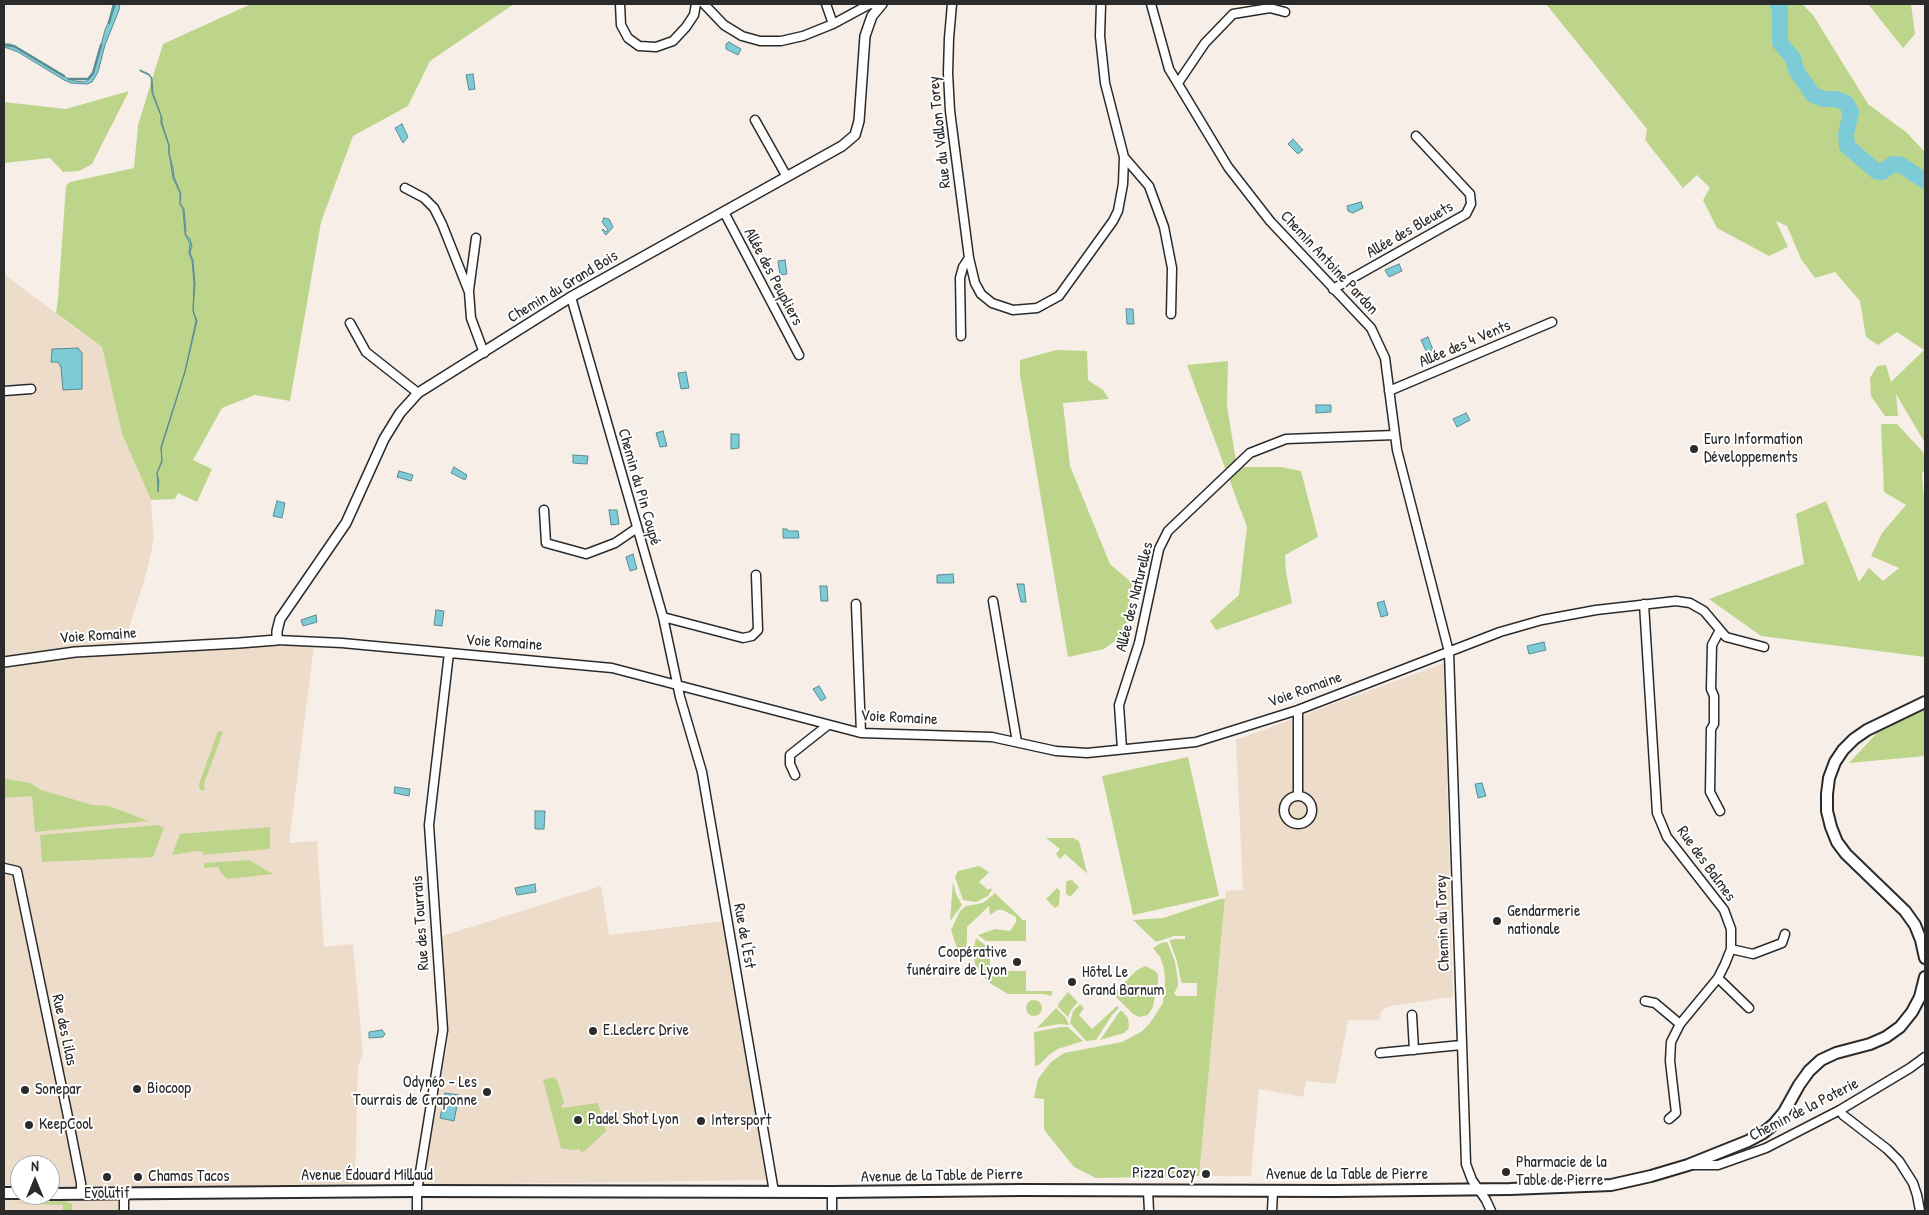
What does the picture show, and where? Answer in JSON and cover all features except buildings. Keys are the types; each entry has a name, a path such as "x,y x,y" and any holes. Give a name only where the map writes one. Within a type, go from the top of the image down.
{"main road":[{"path":"1925,702 1868,730 1854,739 1835,762 1829,778 1827,794 1827,812 1837,842 1846,854 1905,911 1915,925 1922,940 1925,958"},
{"name":"Avenue de la Table de Pierre","path":"684,1192 1479,1190 1574,1188 1611,1185 1688,1165 1748,1141 1774,1124 1784,1112 1799,1084 1821,1060 1836,1053 1870,1044 1886,1037 1900,1027 1912,1012 1920,997 1925,977"},
{"name":"Avenue Édouard Millaud","path":"60,1194 418,1191 684,1192"}],"street":[{"path":"620,4 621,25 628,38 639,46 656,47 673,41 694,15 696,4"},
{"path":"704,4 724,25 742,36 760,41 781,41 802,36 833,24 870,4 881,5"},
{"path":"826,4 833,24"},
{"name":"Rue du Vallon Torey","path":"952,4 948,55 950,111 969,258 975,283 981,294 992,303 1013,310 1037,308 1059,296 1118,211 1123,184 1124,157 1104,75 1100,36 1101,4"},
{"name":"Chemin Antoine Pardon","path":"1151,4 1169,69 1228,167 1270,221 1371,328 1385,358 1397,450 1449,652"},
{"name":"Chemin du Grand Bois","path":"277,640 280,619 346,523 384,439 400,413 418,393 571,297 842,146 855,135 859,121 865,36 872,16 881,5"},
{"path":"1178,84 1206,43 1233,14 1270,8 1285,12"},
{"path":"755,120 787,177"},
{"name":"Allée des Bleuets","path":"1333,289 1466,214 1471,204 1470,194 1416,136"},
{"name":"Rue du Vallon Torey","path":"1124,157 1149,186 1164,227 1172,268 1171,314"},
{"path":"405,188 424,198 434,208 469,292"},
{"name":"Allée des Peupliers","path":"724,212 799,355"},
{"path":"476,238 469,292 471,318 484,353"},
{"name":"Rue du Vallon Torey","path":"960,336 960,278 963,267 969,258"},
{"name":"Chemin du Pin Coupé","path":"571,297 663,617 678,686"},
{"name":"Allée des 4 Vents","path":"1389,391 1552,322"},
{"path":"350,323 366,352 418,393"},
{"path":"4,391 31,389"},
{"name":"Allée des Naturelles","path":"1122,749 1119,705 1144,622 1159,549 1168,531 1250,453 1286,440 1395,435"},
{"path":"544,510 546,543 586,554 615,543 637,528"},
{"path":"663,617 743,638 752,636 758,630 756,575"},
{"path":"993,601 1017,742"},
{"name":"Voie Romaine","path":"4,662 75,652 239,644 277,640 342,643 612,668 861,733 992,737 1067,752 1088,753 1196,742 1298,710 1500,632 1542,620 1644,604 1676,601 1690,603 1704,611 1726,637 1764,646"},
{"path":"856,604 861,733"},
{"name":"Rue des Balmes","path":"1644,604 1656,813 1667,837 1724,910 1731,929 1731,949 1718,978 1680,1024 1671,1042 1670,1061 1676,1112 1669,1119"},
{"path":"1720,630 1712,645 1711,689 1714,696 1714,724 1711,729 1710,792 1720,811"},
{"name":"Chemin du Torey","path":"1449,652 1466,1164 1472,1180 1491,1211"},
{"name":"Rue des Tourrais","path":"417,1211 418,1191 443,1030 429,825 449,654"},
{"name":"Rue de l'Est","path":"678,686 702,772 774,1192"},
{"path":"1298,710 1298,796"},
{"path":"795,775 790,764 790,755 828,725"},
{"name":"Rue des Lilas","path":"4,868 17,871 67,1112 81,1183 81,1194"},
{"path":"1731,949 1753,954 1782,943 1784,934"},
{"path":"1718,978 1749,1008"},
{"path":"1645,1001 1655,1003 1680,1024"},
{"path":"1412,1015 1414,1050"},
{"path":"1380,1053 1461,1045"},
{"name":"Chemin de la Poterie","path":"1688,1165 1718,1165 1766,1148 1840,1110 1925,1057"},
{"path":"1840,1110 1843,1115 1887,1149 1899,1161 1913,1183 1920,1211"},
{"path":"1148,1191 1149,1211"},
{"path":"1272,1211 1273,1191"},
{"path":"832,1192 832,1211"},
{"path":"124,1194 124,1211"}],"shaded area":[{"path":"4,274 102,347 122,434 151,500 154,538 147,571 121,653 251,646 314,646 289,843 317,841 324,947 353,944 363,1055 358,1066 355,1186 122,1190 122,1211 4,1211"},
{"path":"1444,663 1453,997 1390,1006 1381,1011 1379,1020 1348,1020 1336,1084 1306,1081 1303,1097 1259,1089 1251,1176 1199,1176 1226,891 1243,890 1236,740"},
{"path":"601,886 609,935 723,921 768,1180 422,1185 448,1040 439,937"}],"green space":[{"path":"251,4 514,4 430,61 408,106 353,136 321,222 290,401 255,395 222,408 193,460 212,469 197,502 178,493 175,499 151,500 122,434 102,347 56,313 66,186 70,182 134,168 138,125 163,44"},
{"path":"1546,4 1802,4 1813,15 1868,104 1906,132 1925,152 1925,443 1896,394 1898,416 1885,416 1871,396 1870,378 1877,366 1886,365 1891,382 1924,350 1897,332 1878,345 1866,337 1860,301 1835,272 1815,278 1801,259 1787,226 1776,221 1788,247 1769,256 1717,228 1703,200 1710,188 1697,175 1683,188 1645,140 1647,129"},
{"path":"1868,4 1911,4 1915,34 1903,48"},
{"path":"129,91 92,164 79,171 63,172 50,158 4,163 4,102 66,109"},
{"path":"1056,350 1087,351 1088,380 1103,390 1109,399 1063,403 1070,466 1110,564 1132,583 1125,634 1104,649 1068,657 1020,375 1020,360"},
{"path":"1228,361 1227,406 1237,467 1281,467 1301,471 1318,537 1285,555 1292,603 1216,630 1210,621 1239,595 1247,527 1187,365"},
{"path":"1881,424 1897,424 1923,452 1925,458 1925,469 1922,474 1925,510 1925,657 1761,636 1709,599 1804,564 1796,514 1826,501 1859,582 1869,568 1883,581 1899,568 1871,556 1882,533 1906,505 1884,492"},
{"path":"1925,708 1925,756 1849,763 1877,733"},
{"path":"218,731 223,732 204,784 205,790 200,790 199,784"},
{"path":"1188,757 1219,896 1133,915 1102,776"},
{"path":"4,780 30,783 41,790 93,805 109,806 149,821 35,832 32,796 4,798"},
{"path":"158,825 164,828 153,857 42,862 40,835"},
{"path":"270,827 269,849 203,855 203,852 196,851 172,855 180,834"},
{"path":"1046,838 1073,838 1079,841 1087,873 1090,876 1065,854 1060,859 1056,854 1060,849"},
{"path":"249,860 273,874 227,879 219,870 219,867 204,868 204,863"},
{"path":"979,866 989,872 979,882 988,890 990,888 992,890 988,896 976,902 963,900 955,877 958,871"},
{"path":"1072,880 1079,887 1070,897 1066,893 1066,883"},
{"path":"953,882 956,894 962,905 950,921"},
{"path":"1057,888 1060,891 1059,905 1055,908 1046,899"},
{"path":"995,893 1023,920 1026,920 1026,941 986,941 978,935 995,929 1010,931 1016,922 1016,917 1003,910 997,910 990,915 989,906 967,927 965,957 959,954 951,930 960,911 966,906 983,903"},
{"path":"1225,899 1199,1176 1096,1178 1074,1167 1045,1131 1044,1099 1034,1098 1038,1079 1051,1062 1064,1053 1122,1042 1141,1032 1150,1023 1163,1003 1164,968 1160,957 1153,948 1161,943 1168,943 1175,962 1178,986 1174,994 1177,996 1197,996 1197,983 1182,983 1181,981 1177,961 1170,942 1170,940 1175,939 1185,939 1185,936 1174,936 1156,942 1133,920 1163,918"},
{"path":"976,938 990,949 990,976 1002,976 1002,971 1026,971 1026,991 1052,991 1052,996 1044,994 1008,994 988,982 975,964 973,953"},
{"path":"1146,966 1158,974 1158,981 1153,1007 1148,1015 1139,1017 1133,1014 1113,994 1137,970"},
{"path":"1068,992 1078,1002 1068,1017 1058,1007 1058,1004"},
{"path":"1031,1000 1037,1000 1042,1005 1040,1014 1031,1016 1026,1011 1026,1005"},
{"path":"1080,1004 1084,1008 1079,1015 1092,1029 1117,1006 1119,1008 1112,1015 1096,1040 1086,1041 1070,1023 1073,1011"},
{"path":"1056,1008 1066,1018 1069,1025 1059,1024 1037,1028"},
{"path":"1120,1011 1128,1018 1129,1028 1124,1033 1100,1040"},
{"path":"1068,1027 1083,1041 1058,1049 1039,1065 1035,1066 1034,1032"},
{"name":"Padel Shot Lyon","path":"554,1077 558,1082 564,1103 561,1106 562,1108 598,1103 606,1131 585,1151 561,1148 543,1080"},
{"path":"60,1201 66,1201 72,1204 72,1211 63,1211 63,1205 60,1205"}],"water":[{"path":"116,4 120,4 119,10 105,45 98,72 92,82 87,84 71,83 64,80 18,52 4,47 4,44 10,44 67,78 85,82 93,75 105,30"},
{"path":"729,42 741,49 738,55 726,49 726,44"},
{"path":"140,70 149,74 152,78 153,93 162,118 169,146 161,123 161,116 152,93 151,78"},
{"path":"473,74 475,89 469,90 466,75"},
{"path":"402,124 408,137 403,143 395,128"},
{"path":"1293,139 1303,150 1298,154 1288,144"},
{"path":"169,153 174,177 181,194 180,203 180,193 173,178"},
{"path":"1361,202 1363,208 1353,213 1348,211 1347,206"},
{"path":"180,203 184,209 185,234 183,209"},
{"path":"604,218 609,219 613,227 606,235 602,230 606,232 608,230 602,222"},
{"path":"185,234 190,239 192,246 190,253 193,260 195,284 193,309 194,283 192,261 189,253 190,244"},
{"path":"785,260 787,274 780,275 778,261"},
{"path":"1399,264 1402,271 1389,277 1385,270"},
{"path":"1126,309 1133,309 1134,324 1127,324"},
{"path":"193,310 197,321 185,372 161,449 185,371 196,321"},
{"path":"1428,337 1433,350 1427,353 1421,340"},
{"path":"78,348 82,353 82,389 63,390 61,367 58,362 51,362 52,349"},
{"path":"686,372 689,388 681,389 678,373"},
{"path":"1316,405 1331,405 1331,412 1316,413"},
{"path":"1466,413 1470,420 1457,427 1453,419"},
{"path":"663,431 667,446 660,447 656,433"},
{"path":"731,434 739,434 739,448 731,449"},
{"path":"573,455 588,456 587,464 573,463"},
{"path":"454,467 467,475 465,480 451,473"},
{"path":"399,471 413,475 411,481 397,477"},
{"path":"277,501 285,503 282,518 273,516"},
{"path":"609,510 617,510 619,524 611,525"},
{"path":"783,529 798,531 799,538 783,538"},
{"path":"633,554 637,569 630,571 626,557"},
{"path":"953,574 954,583 937,583 937,575"},
{"path":"1017,584 1024,584 1026,602 1021,602"},
{"path":"820,586 827,586 828,601 821,601"},
{"path":"1384,601 1388,615 1381,617 1377,603"},
{"path":"436,610 444,611 442,626 434,625"},
{"path":"316,615 317,622 303,626 301,620"},
{"path":"1544,642 1546,650 1529,654 1527,646"},
{"path":"819,686 826,698 821,701 813,689"},
{"path":"1482,783 1486,796 1478,798 1475,784"},
{"path":"395,787 410,789 409,796 394,793"},
{"path":"535,811 545,811 544,829 535,829"},
{"path":"535,884 536,892 517,895 515,888"},
{"path":"382,1030 385,1034 383,1037 369,1038 369,1032"},
{"path":"445,1093 459,1095 454,1121 440,1118"}],"waterway":[{"path":"109,23 114,4"},
{"path":"1777,4 1780,7 1780,43 1793,58 1796,70 1813,95 1824,99 1836,99 1846,103 1851,112 1846,134 1847,146 1876,171 1882,172 1893,164 1901,165 1925,181"},
{"path":"4,45 14,46 64,76"},
{"path":"69,79 88,79 93,73 101,45"}],"place":[{"name":"Euro Information Développements","path":"1694,449"},
{"name":"Gendarmerie nationale","path":"1497,921"},
{"name":"Coopérative funéraire de Lyon","path":"1017,962"},
{"name":"Hôtel Le Grand Barnum","path":"1072,982"},
{"name":"E.Leclerc Drive","path":"593,1031"},
{"name":"Biocoop","path":"137,1089"},
{"name":"Sonepar","path":"25,1090"},
{"name":"Odynéo - Les Tourrais de Craponne","path":"487,1092"},
{"name":"Padel Shot Lyon","path":"578,1120"},
{"name":"Intersport","path":"701,1121"},
{"name":"KeepCool","path":"29,1125"},
{"name":"Pharmacie de la Table de Pierre","path":"1506,1172"},
{"name":"Pizza Cozy","path":"1206,1174"},
{"name":"Evolutif","path":"107,1177"},
{"name":"Chamas Tacos","path":"138,1177"}]}
